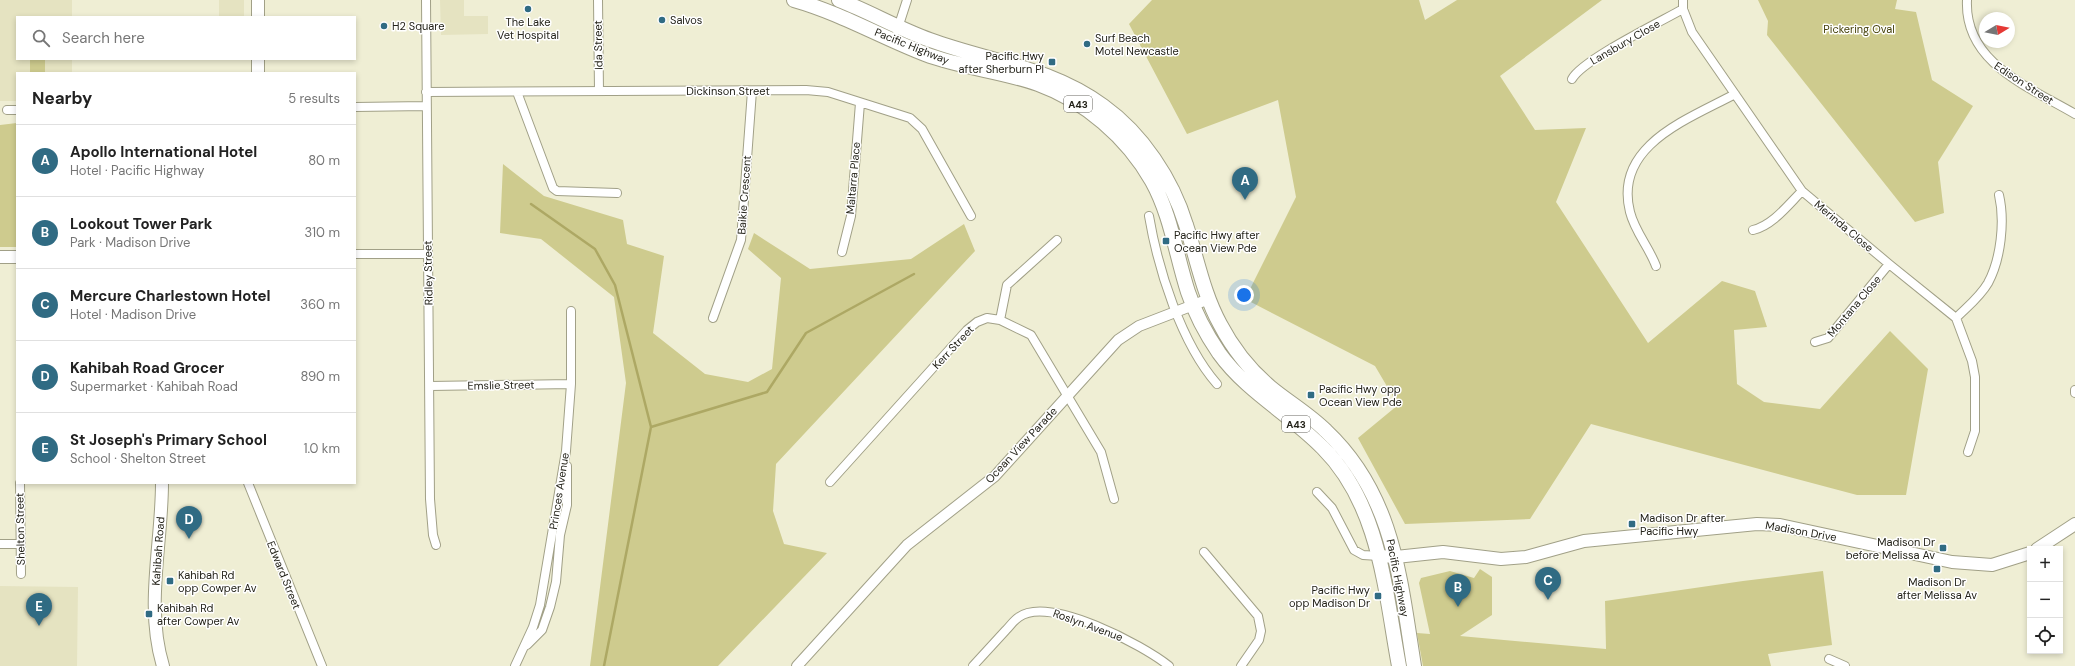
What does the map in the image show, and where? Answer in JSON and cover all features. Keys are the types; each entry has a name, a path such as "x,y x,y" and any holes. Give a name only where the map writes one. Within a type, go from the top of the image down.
{"highway":[{"name":"Pacific Highway","path":"794,0 818,7 853,21 894,41 926,54 958,64 1038,84 1080,105 1115,133 1151,180 1160,198 1193,305 1205,330 1233,370 1251,389 1309,434 1326,450 1340,467 1361,504 1369,523 1379,556 1399,666"},
{"name":"Pacific Highway","path":"839,0 930,40 1043,74 1061,81 1102,105 1122,122 1151,155 1177,198 1209,299 1219,323 1247,363 1269,386 1311,417 1328,432 1366,481 1382,514 1396,557 1414,666"}],"main road":[{"path":"258,0 258,16"},
{"path":"258,60 258,72"},
{"path":"0,257 16,257"},
{"name":"Kahibah Road","path":"162,484 154,616 157,639 164,666"},
{"name":"Madison Drive","path":"1379,556 1396,557 1443,552 1501,559 1526,557 1584,541 1757,524 1780,525 1952,562 1992,565 2027,554"},
{"path":"2042,546 2075,524"}],"street":[{"name":"Ridley Street","path":"426,0 430,499 433,535 436,545"},
{"name":"Ida Street","path":"598,0 599,91"},
{"path":"894,41 907,0"},
{"name":"Merinda Close","path":"1683,0 1683,9 1692,32 1802,191 1956,318"},
{"name":"Edison Street","path":"1967,0 1968,21 1971,33 1984,54 2002,71 2075,114"},
{"name":"Lansbury Close","path":"1572,79 1576,72 1591,61 1683,9"},
{"name":"Dickinson Street","path":"426,92 806,90 828,92 910,118 916,122 922,129 971,216"},
{"name":"Baikie Crescent","path":"713,318 741,240 752,91"},
{"path":"517,92 553,188 557,191 617,193"},
{"path":"1656,266 1652,255 1638,234 1630,211 1628,199 1630,175 1635,163 1647,146 1662,133 1735,94"},
{"name":"Maltarra Place","path":"842,252 851,216 860,103"},
{"path":"356,107 426,106"},
{"path":"7,110 16,110"},
{"path":"1753,230 1775,218 1802,191"},
{"path":"1968,452 1975,432 1975,377 1972,361 1956,318 1981,293 1993,271 2001,232 2002,207 1999,195"},
{"path":"1149,216 1159,262 1176,312 1200,361 1217,384"},
{"path":"1000,320 1007,285 1057,240"},
{"path":"356,254 427,254"},
{"name":"Montana Close","path":"1815,342 1828,338 1889,264"},
{"name":"Ocean View Parade","path":"797,666 907,545 995,476 1118,340 1128,332 1209,299"},
{"name":"Princes Avenue","path":"515,666 540,606 566,452 571,384 571,311"},
{"name":"Kerr Street","path":"830,482 967,330 977,322 988,318 1000,320 1031,335 1101,452 1114,499"},
{"name":"Emslie Street","path":"430,386 571,384"},
{"name":"Shelton Street","path":"20,484 21,574"},
{"name":"Edward Street","path":"248,484 322,666"},
{"path":"1317,492 1332,508 1354,550 1363,555 1379,556"},
{"path":"0,544 20,544"},
{"path":"1204,552 1258,616 1261,631 1259,640 1241,666"},
{"name":"Roslyn Avenue","path":"973,666 1019,617 1029,612 1043,610 1067,615 1131,641 1169,666"},
{"path":"1829,659 1845,666"}],"shaded area":[{"path":"0,0 72,0 72,16 16,16 16,60 72,60 72,72 16,72 16,101 0,101"},
{"path":"219,0 244,0 244,16 219,16"},
{"path":"440,0 464,0 464,16 488,16 488,34 441,35"},
{"path":"0,586 78,587 77,666 0,666"}],"green space":[{"path":"1152,0 1419,0 1425,20 1457,0 1602,0 1500,76 1535,130 1586,128 1556,202 1648,343 1722,281 1755,291 1767,327 1734,330 1737,384 1764,402 1820,409 1890,331 1928,369 1906,495 1857,495 1591,424 1530,519 1405,524 1358,438 1398,405 1375,366 1245,299 1296,197 1278,100 1187,134 1129,24"},
{"name":"Pickering Oval","path":"1758,0 1897,0 1895,9 1916,12 1932,80 1973,106 1938,162 1944,213 1915,222 1767,35 1768,21"},
{"path":"30,60 45,60 45,72 30,72"},
{"path":"16,123 16,247 0,247 0,125"},
{"path":"503,164 544,196 623,220 627,244 664,256 653,333 705,374 748,382 772,369 781,278 748,249 754,233 810,269 911,259 964,224 975,251 776,464 773,511 784,544 827,553 718,666 590,666 626,383 614,297 541,239 500,233"},
{"path":"1480,569 1492,577 1492,615 1460,636 1606,649 1605,601 1823,571 1832,645 1768,654 1771,666 1423,666 1417,633 1430,634 1419,583 1421,578 1450,571 1474,578"}],"waterway":[{"path":"531,204 595,249 615,285 651,427 604,666"},
{"path":"651,427 767,392 806,333 914,274"}],"place":[{"name":"The Lake Vet Hospital","path":"528,9"},
{"name":"Salvos","path":"662,20"},
{"name":"H2 Square","path":"384,26"},
{"name":"Surf Beach Motel Newcastle","path":"1087,44"},
{"name":"Pacific Hwy after Sherburn Pl","path":"1052,62"},
{"name":"Apollo International Hotel","path":"1245,200"},
{"name":"Pacific Hwy after Ocean View Pde","path":"1166,241"},
{"name":"Pacific Hwy opp Ocean View Pde","path":"1311,395"},
{"name":"Madison Dr after Pacific Hwy","path":"1632,524"},
{"name":"Kahibah Road Grocer","path":"189,539"},
{"name":"Madison Dr before Melissa Av","path":"1943,548"},
{"name":"Madison Dr after Melissa Av","path":"1937,569"},
{"name":"Kahibah Rd opp Cowper Av","path":"170,581"},
{"name":"Pacific Hwy opp Madison Dr","path":"1378,596"},
{"name":"Mercure Charlestown Hotel","path":"1548,600"},
{"name":"Lookout Tower Park","path":"1458,607"},
{"name":"Kahibah Rd after Cowper Av","path":"149,614"},
{"name":"St Joseph's Primary School","path":"39,626"}]}
